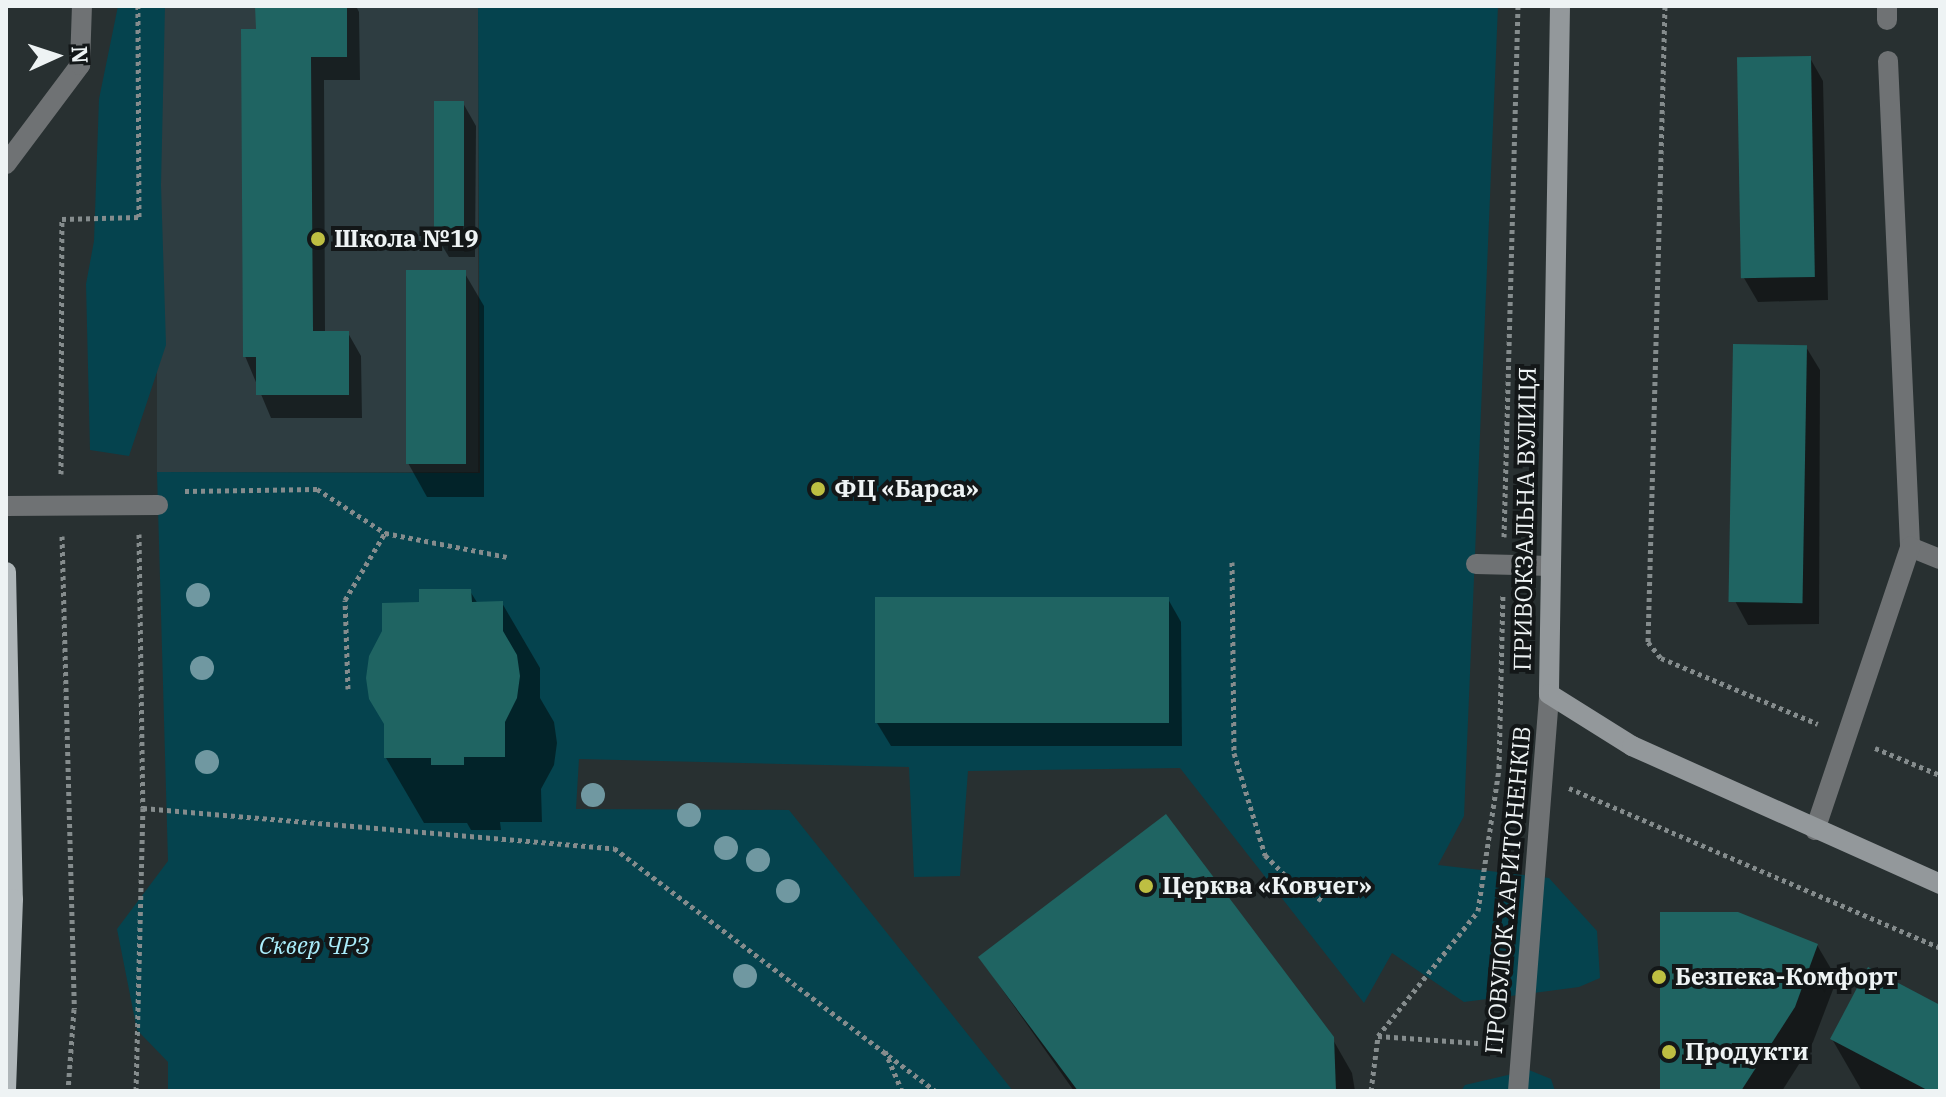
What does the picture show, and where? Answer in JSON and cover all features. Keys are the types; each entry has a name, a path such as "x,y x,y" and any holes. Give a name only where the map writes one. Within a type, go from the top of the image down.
{"main road":[{"name":"ПРИВОКЗАЛЬНА ВУЛИЦЯ","path":"1560,6 1549,694 1632,746 1940,884"},
{"path":"6,572 13,899 6,1091"}],"street":[{"path":"6,164 80,65 82,6"},
{"path":"1815,830 1849,737 1910,547 1888,61"},
{"path":"6,506 148,505"},
{"path":"1910,547 1940,559"},
{"path":"1476,564 1550,566"},
{"name":"ПРОВУЛОК ХАРИТОНЕНКІВ","path":"1518,1091 1549,694"}],"path":[{"path":"1665,6 1648,642 1661,658 1940,775"},
{"path":"136,1091 148,505 173,491 317,489 385,533 507,557"},
{"path":"348,689 345,600 385,533"},
{"path":"1232,562 1234,753 1265,855 1291,881 1321,900"},
{"path":"1499,768 1544,779 1614,803 1940,948"},
{"path":"143,808 614,848 885,1050 935,1091"},
{"path":"1371,1091 1378,1036 1521,1047"},
{"path":"885,1050 902,1091"}],"shaded area":[{"name":"Школа №19","path":"157,6 478,6 478,472 157,472"}],"green space":[{"path":"118,6 165,6 161,185 166,345 129,456 90,450 86,284 94,241 99,99"},
{"name":"ФЦ «Барса»","path":"478,6 1498,6 1464,816 1438,865 1549,878 1597,931 1600,978 1579,987 1464,1002 1392,953 1364,1003 1180,768 968,771 960,876 914,877 909,767 579,759 576,809 789,810 1013,1091 168,1091 168,1062 137,1030 117,929 168,861 157,472 480,473"},
{"path":"1529,1070 1551,1079 1555,1091 1461,1091 1465,1085"}],"building":[{"path":"255,6 347,6 347,57 311,57 313,331 349,331 349,395 256,395 256,357 243,357 241,29 256,29"},
{"path":"1811,56 1815,277 1741,278 1737,57"},
{"path":"434,101 464,101 464,234 434,234"},
{"path":"406,270 466,270 466,464 406,464"},
{"path":"1733,344 1807,345 1802,603 1728,602"},
{"path":"419,589 471,589 472,602 503,601 503,631 517,655 520,676 517,698 505,722 505,757 464,757 464,765 431,765 431,758 384,758 384,724 369,699 366,678 369,656 382,631 382,603 419,602"},
{"path":"875,597 1169,597 1169,723 875,723"},
{"name":"Церква «Ковчег»","path":"1166,814 1334,1037 1336,1091 1078,1091 978,957"},
{"path":"1660,912 1738,912 1818,944 1795,1007 1741,1091 1660,1091"},
{"path":"1868,967 1940,1005 1940,1091 1929,1091 1830,1039"}],"place":[{"name":"Школа №19","path":"318,239"},
{"name":"ФЦ «Барса»","path":"818,489"},
{"name":"Церква «Ковчег»","path":"1146,886"},
{"name":"Безпека-Комфорт","path":"1659,977"},
{"name":"Продукти","path":"1669,1052"}],"park label":[{"name":"Сквер ЧРЗ","path":"314,946"}]}
